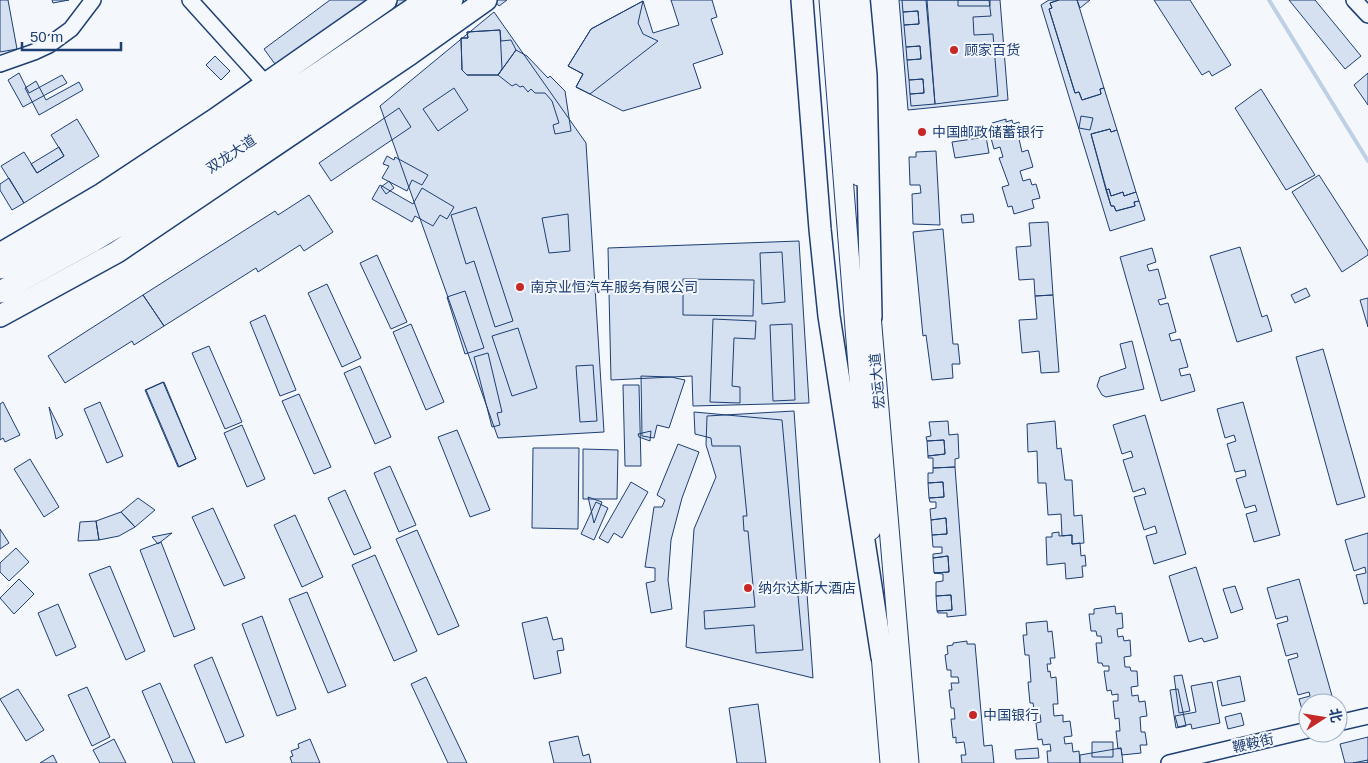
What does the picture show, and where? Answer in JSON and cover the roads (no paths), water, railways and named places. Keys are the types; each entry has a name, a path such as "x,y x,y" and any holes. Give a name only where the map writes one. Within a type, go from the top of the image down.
{"highway":[{"path":"0,254 102,194 214,120 386,0"},
{"name":"双龙大道","path":"0,292 88,235 267,108 426,0"},
{"name":"双龙大道","path":"0,268 88,235 196,178 452,0"},
{"name":"双龙大道","path":"0,316 117,252 410,54 486,0"},
{"path":"802,0 828,316 882,657"},
{"path":"859,0 866,75 871,317"}],"main road":[{"name":"宏运大道","path":"829,0 890,763"},
{"name":"宏运大道","path":"844,0 909,763"}],"street":[{"path":"0,64 49,45 71,29 93,0"},
{"path":"190,0 266,84"},
{"path":"1354,0 1368,15"},
{"path":"1348,721 1368,716"},
{"name":"鞭鞍街","path":"1169,763 1298,732"}],"waterway":[{"path":"1269,0 1368,161"}],"place":[{"name":"顾家百货","path":"954,50"},
{"name":"中国邮政储蓄银行","path":"922,132"},
{"name":"南京业恒汽车服务有限公司","path":"520,287"},
{"name":"纳尔达斯大酒店","path":"748,588"},
{"name":"中国银行","path":"973,715"}]}
